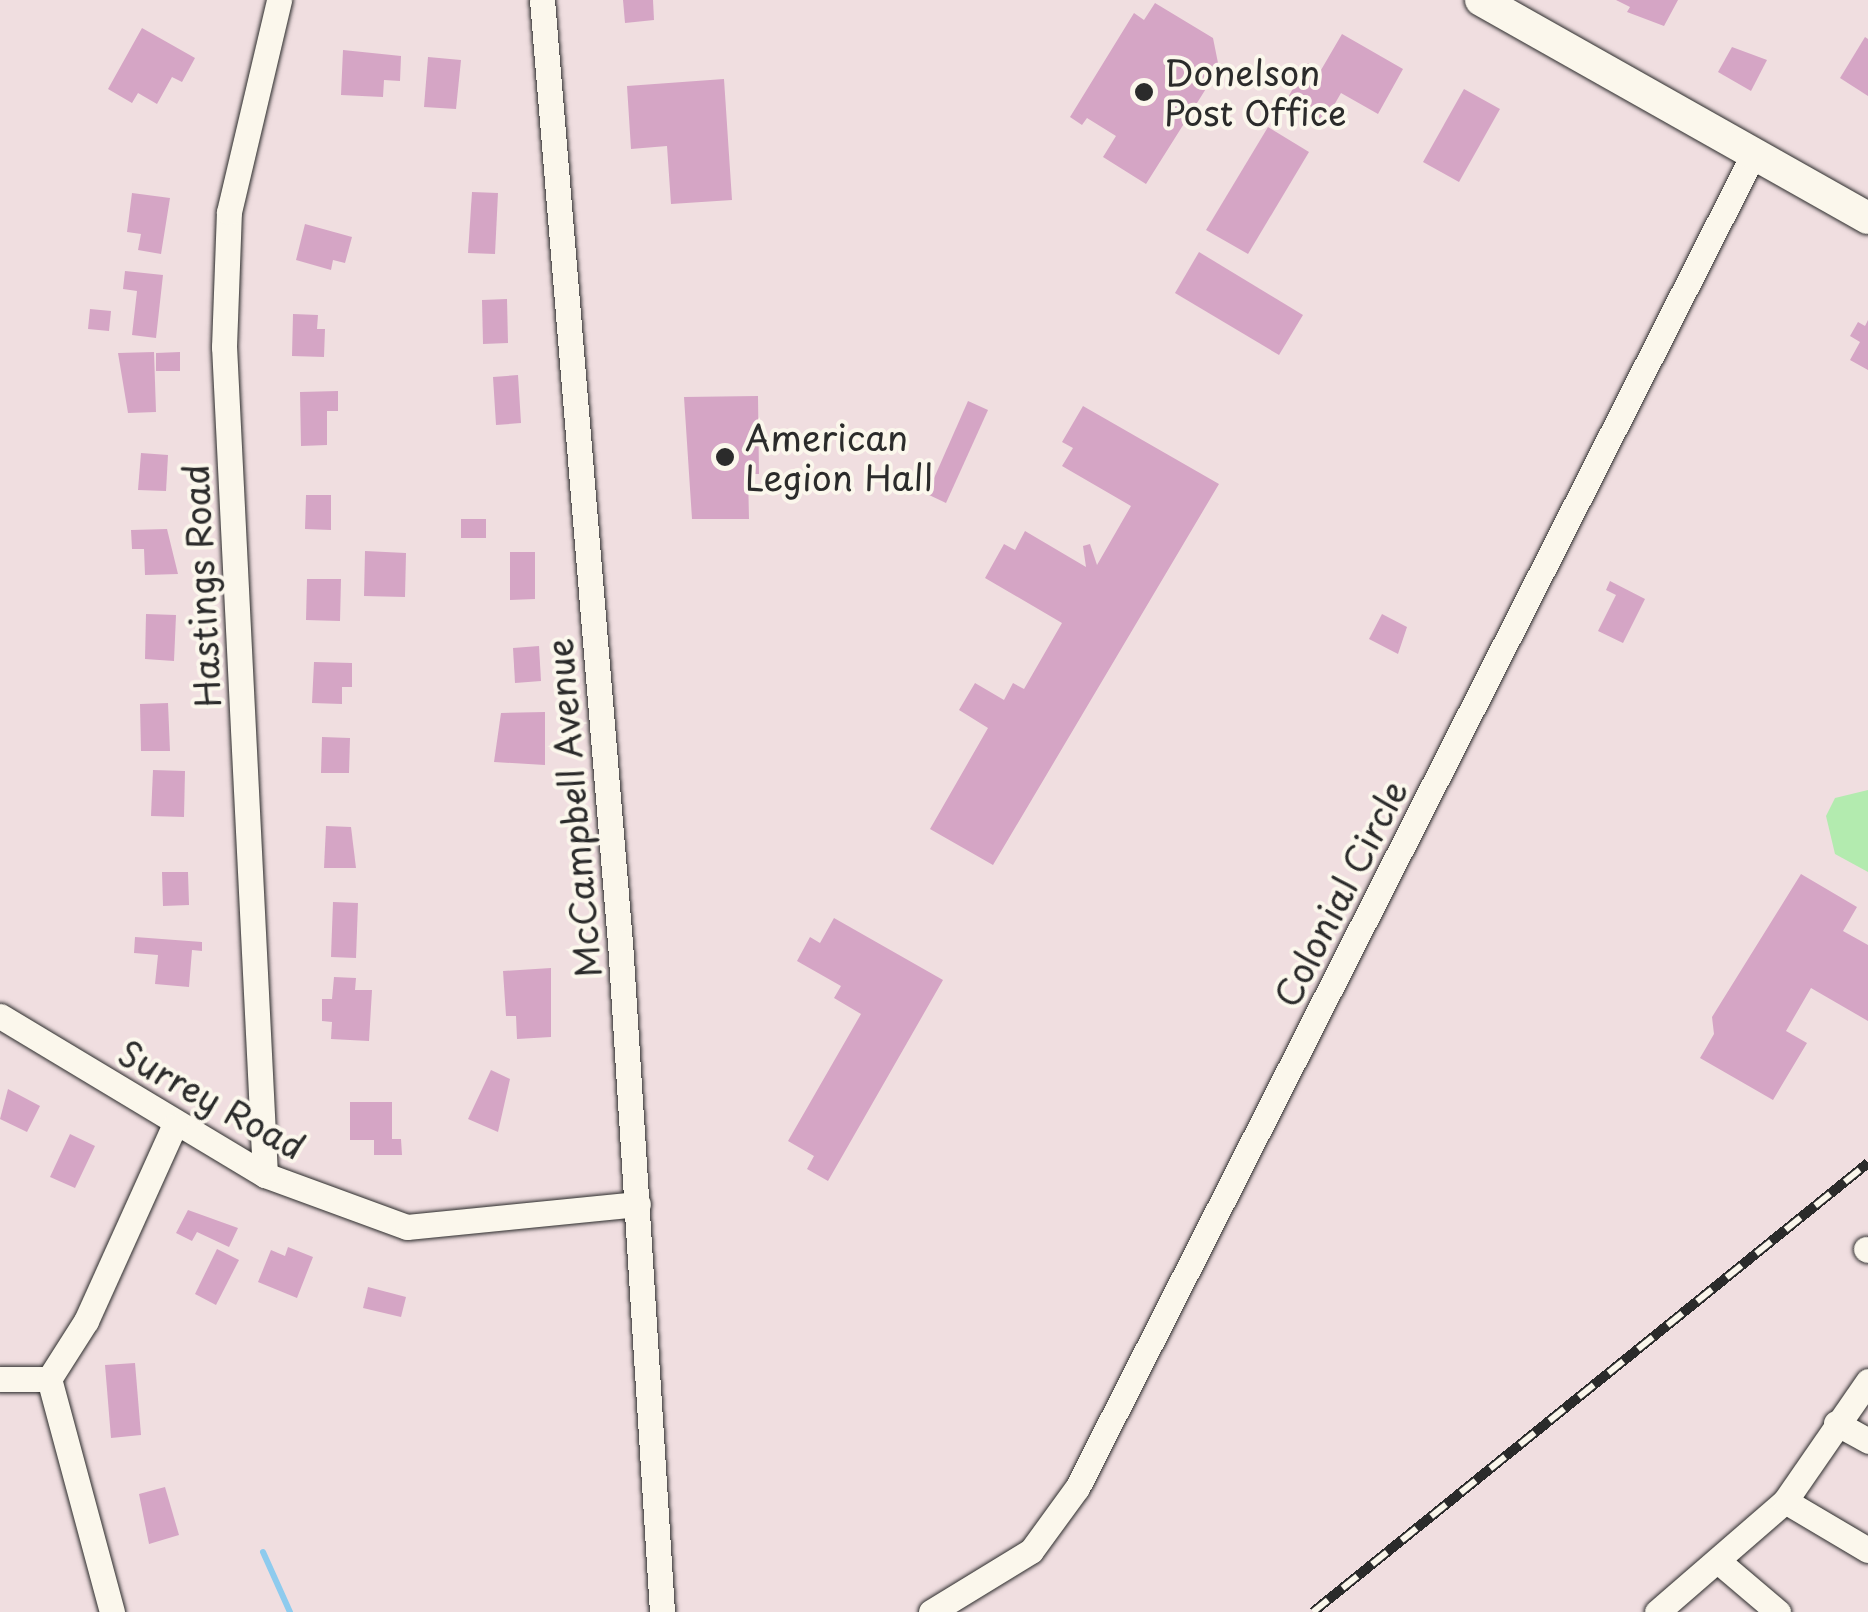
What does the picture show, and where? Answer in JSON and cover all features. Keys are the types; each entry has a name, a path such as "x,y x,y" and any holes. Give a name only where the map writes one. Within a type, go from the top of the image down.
{"main road":[{"path":"1481,0 1868,218"}],"street":[{"name":"Hastings Road","path":"265,1175 224,347 229,212 280,0"},
{"name":"McCampbell Avenue","path":"542,0 638,1204 662,1612"},
{"name":"Colonial Circle","path":"931,1612 1031,1552 1077,1488 1753,155"},
{"name":"Surrey Road","path":"0,1016 174,1126 265,1175 407,1227 638,1204"},
{"path":"112,1612 49,1379 86,1321 174,1126"},
{"path":"0,1379 49,1379"},
{"path":"1658,1612 1784,1501 1868,1381"},
{"path":"1836,1423 1868,1441"},
{"path":"1784,1501 1868,1550"},
{"path":"1718,1560 1778,1612"}],"green space":[{"path":"1868,790 1868,872 1835,854 1826,816 1835,798"}],"building":[{"path":"623,0 653,0 654,20 625,23"},
{"path":"1616,0 1678,0 1664,26 1627,12 1630,7"},
{"name":"Donelson Post Office","path":"1155,3 1213,38 1219,68 1146,184 1103,157 1116,136 1087,118 1082,125 1070,117 1134,13 1144,20"},
{"path":"142,28 195,58 182,82 172,77 157,104 138,93 132,103 108,89"},
{"path":"1342,34 1403,69 1378,114 1341,93 1322,126 1284,104 1308,63 1321,70"},
{"path":"1865,37 1868,39 1868,96 1840,78"},
{"path":"1732,47 1767,60 1751,91 1718,72"},
{"path":"343,50 401,56 400,81 384,80 383,97 341,95"},
{"path":"428,57 461,60 456,109 424,107"},
{"path":"724,79 732,200 671,204 667,146 631,149 627,86"},
{"path":"1464,89 1500,109 1459,182 1423,162"},
{"path":"1268,127 1309,152 1248,254 1206,230"},
{"path":"472,192 498,193 495,254 468,253"},
{"path":"132,193 170,198 161,254 138,250 141,234 127,232"},
{"path":"305,224 352,237 345,263 333,260 331,270 296,260"},
{"path":"1199,252 1303,315 1279,355 1175,293"},
{"path":"125,271 163,275 156,338 132,335 137,291 123,289"},
{"path":"507,299 508,343 483,344 482,300"},
{"path":"90,309 111,311 109,331 88,329"},
{"path":"293,314 318,315 317,329 325,329 324,357 292,356"},
{"path":"1868,320 1868,370 1850,360 1860,342 1850,336 1858,322 1865,326"},
{"path":"154,352 156,412 128,413 118,353"},
{"path":"180,352 180,371 156,371 156,353"},
{"path":"518,375 521,423 496,425 493,377"},
{"path":"338,391 338,411 327,411 327,445 301,446 300,392"},
{"name":"American Legion Hall","path":"758,396 759,474 748,474 749,519 692,519 684,397"},
{"path":"968,401 988,410 946,503 927,494"},
{"path":"1083,406 1219,484 993,865 930,829 988,728 959,710 975,683 1004,700 1013,683 1024,689 1062,623 985,578 1004,544 1015,550 1025,531 1086,567 1083,546 1090,544 1097,565 1131,506 1062,466 1073,448 1062,442"},
{"path":"141,453 168,455 166,491 138,490"},
{"path":"306,495 331,495 331,530 305,529"},
{"path":"461,519 486,519 486,538 461,538"},
{"path":"167,529 178,574 145,575 144,549 132,549 131,530"},
{"path":"365,551 406,553 405,597 364,596"},
{"path":"510,552 535,552 535,599 510,600"},
{"path":"307,579 341,579 340,621 306,620"},
{"path":"1610,581 1645,599 1623,643 1598,631 1616,595 1606,590"},
{"path":"146,614 176,615 174,661 145,659"},
{"path":"1382,614 1407,627 1398,654 1369,639"},
{"path":"539,646 541,681 515,683 513,648"},
{"path":"314,662 352,663 352,687 342,687 342,704 312,703"},
{"path":"168,703 170,751 141,751 140,704"},
{"path":"545,712 545,765 494,762 501,713"},
{"path":"322,737 350,738 349,773 321,773"},
{"path":"153,770 185,771 184,817 151,816"},
{"path":"326,826 351,827 356,868 324,868"},
{"path":"162,872 188,872 189,905 163,906"},
{"path":"1801,874 1857,907 1843,931 1868,945 1868,1021 1811,988 1786,1031 1807,1043 1773,1100 1700,1058 1714,1034 1712,1017"},
{"path":"333,902 358,903 356,958 331,957"},
{"path":"834,918 943,980 828,1181 807,1169 814,1156 788,1141 861,1014 834,998 841,986 797,961 810,937 820,943"},
{"path":"135,937 202,942 202,951 192,950 189,987 155,984 158,955 134,953"},
{"path":"551,968 551,1037 517,1039 516,1016 506,1016 503,971"},
{"path":"334,977 356,978 355,990 372,990 369,1041 331,1039 332,1022 322,1021 322,999 332,999"},
{"path":"491,1070 510,1079 498,1132 468,1119"},
{"path":"8,1089 40,1106 27,1132 0,1119"},
{"path":"350,1102 392,1102 392,1139 401,1139 402,1155 374,1155 374,1140 350,1140"},
{"path":"70,1134 95,1146 75,1188 50,1177"},
{"path":"188,1210 238,1228 229,1247 197,1232 192,1241 176,1233"},
{"path":"288,1247 313,1257 297,1298 258,1282 271,1250 285,1256"},
{"path":"217,1249 239,1260 216,1305 195,1294"},
{"path":"368,1287 406,1297 401,1317 363,1308"},
{"path":"135,1363 141,1435 111,1438 105,1365"},
{"path":"165,1487 179,1535 149,1544 139,1494"}],"waterway":[{"path":"263,1552 290,1612"}],"railway":[{"path":"1313,1612 1868,1163"}],"place":[{"name":"Donelson Post Office","path":"1144,92"},
{"name":"American Legion Hall","path":"725,457"}]}
